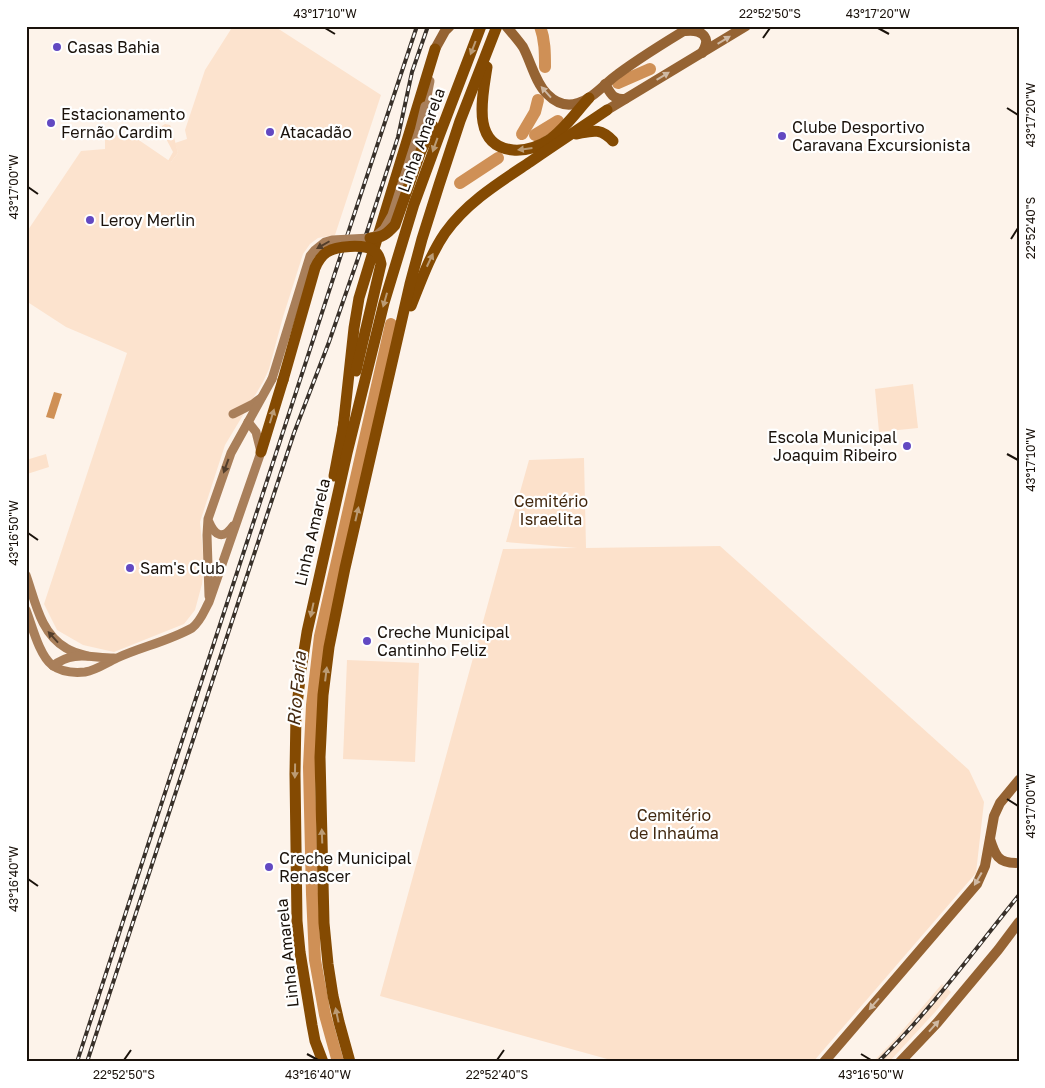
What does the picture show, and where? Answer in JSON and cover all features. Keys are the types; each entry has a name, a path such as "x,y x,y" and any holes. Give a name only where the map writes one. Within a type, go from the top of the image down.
{"highway":[{"name":"Linha Amarela","path":"350,1062 335,1004 326,942 320,796 321,721 326,671 344,568 422,239 460,121 497,26"},
{"name":"Linha Amarela","path":"321,1062 315,1041 303,974 297,921 295,766 296,714 300,670 322,562 384,303 414,204 481,28"},
{"path":"343,429 359,298 435,49"},
{"path":"488,52 481,115 488,136 501,147 509,150 524,150 541,145 560,131 589,98"},
{"path":"370,238 384,236 395,225 418,158 433,126 466,67"},
{"path":"398,338 436,249 445,233 457,218 471,203 508,176 607,110"},
{"path":"569,136 598,131 606,134 613,141"},
{"path":"261,452 278,380 318,260 336,248 360,246 373,250 380,258 381,264 343,429 324,523 322,562"}],"main road":[{"path":"233,414 253,404 278,380 310,256 314,250 332,240 370,238 377,235 384,229 392,215 426,106 435,49 450,26"},
{"path":"506,26 523,48 541,88 562,104 578,104 589,98 626,68 688,28 703,34 706,47 702,53"},
{"path":"607,110 746,26"},
{"path":"604,84 615,98 625,99"},
{"path":"209,602 208,519 231,453 263,396"},
{"path":"26,610 42,652 53,666 66,671 86,672 192,628 201,619 209,602 261,452 256,432 248,422"},
{"path":"208,519 212,529 219,535 228,532 237,522"},
{"path":"26,575 46,630 66,649 88,656"},
{"path":"53,666 66,658 80,655 117,658"},
{"path":"824,1062 976,884 985,866 994,816 1008,792 1019,780"},
{"path":"990,838 998,857 1008,863 1016,863"},
{"path":"900,1062 937,1023 1019,922"}],"shaded area":[{"path":"233,26 274,26 381,95 335,235 318,238 310,244 303,254 269,369 225,445 200,522 204,564 202,584 195,610 184,624 114,652 83,645 57,630 44,604 127,353 66,327 26,301 26,233 81,151 105,149 105,136 130,134 171,162 178,153 175,143 187,139 185,130 205,70"},
{"path":"54,392 62,394 54,419 46,417"},
{"path":"942,984 951,992 936,1011 889,1062 873,1062 896,1038"}],"green space":[{"path":"165,124 170,125 172,129 178,153 171,162 168,161 173,152 161,129"},
{"path":"913,384 918,428 879,432 875,389"},
{"path":"46,454 49,467 27,474 26,460"},
{"name":"Cemitério de Inhaúma","path":"584,458 586,548 720,546 969,770 984,802 976,873 813,1062 618,1062 380,996 503,549 577,548 506,542 529,460"},
{"path":"347,660 419,663 415,762 343,759"}],"waterway":[{"name":"Rio Faria","path":"540,26 544,41 545,67"},
{"path":"618,83 650,69"},
{"name":"Rio Faria","path":"522,134 535,112 538,100"},
{"path":"535,135 558,121"},
{"name":"Rio Faria","path":"460,183 498,158"},
{"name":"Rio Faria","path":"338,1062 325,1015 315,960 309,767 312,705 320,636 391,324"}],"railway":[{"path":"77,1062 417,26"},
{"path":"87,1062 294,433 329,342 364,241 398,137 412,72 428,26"},
{"path":"878,1062 933,1002 1019,895"}],"place":[{"name":"Casas Bahia","path":"57,47"},
{"name":"Estacionamento Fernão Cardim","path":"51,123"},
{"name":"Atacadão","path":"270,132"},
{"name":"Clube Desportivo Caravana Excursionista","path":"782,136"},
{"name":"Leroy Merlin","path":"90,220"},
{"name":"Escola Municipal Joaquim Ribeiro","path":"907,446"},
{"name":"Sam's Club","path":"130,568"},
{"name":"Creche Municipal Cantinho Feliz","path":"367,641"},
{"name":"Creche Municipal Renascer","path":"269,867"}],"park label":[{"name":"Cemitério Israelita","path":"551,510"}]}
